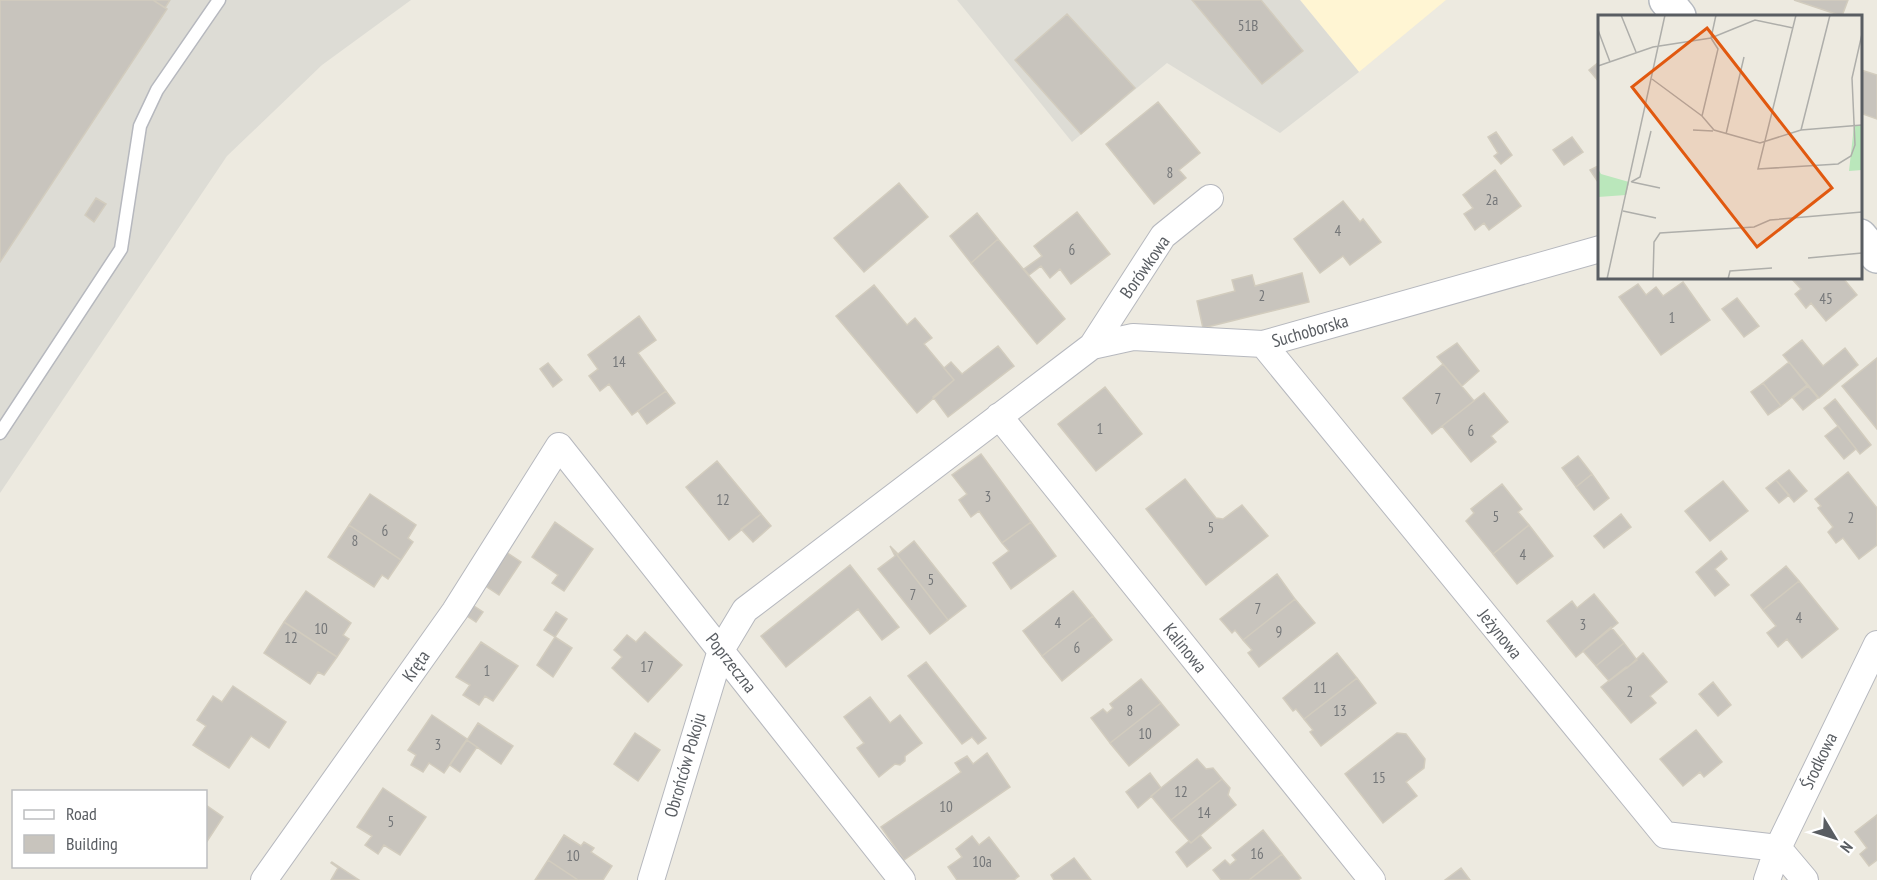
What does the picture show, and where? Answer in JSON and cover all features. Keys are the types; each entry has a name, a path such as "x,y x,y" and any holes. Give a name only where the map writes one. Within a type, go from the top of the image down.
{"street":[{"path":"1666,0 1678,15"},
{"name":"Borówkowa","path":"1092,346 1163,236 1210,198"},
{"path":"1862,238 1877,256"},
{"name":"Suchoborska","path":"999,416 1092,346 1133,337 1263,344 1598,249"},
{"name":"Jeżynowa","path":"1263,344 1665,836 1778,848"},
{"name":"Obrońców Pokoju","path":"651,880 721,650 745,610 999,416"},
{"name":"Kalinowa","path":"999,416 1372,880"},
{"name":"Poprzeczna","path":"559,447 902,880"},
{"name":"Kręta","path":"264,880 455,611 559,447"},
{"name":"Środkowa","path":"1767,880 1778,848 1877,644"},
{"path":"1778,848 1804,880"}],"lane":[{"path":"0,433 122,249 140,126 157,90 219,0"}],"shaded area":[{"path":"0,0 411,0 322,65 227,156 0,493"},
{"path":"957,0 1300,0 1359,72 1280,133 1167,63 1072,142"},
{"path":"1300,0 1446,0 1359,72"}],"building":[{"path":"0,0 153,0 167,9 0,262"},
{"path":"153,0 170,0 165,8"},
{"path":"1192,0 1261,0 1303,51 1262,84"},
{"path":"1794,0 1848,0 1842,15"},
{"path":"1067,14 1135,88 1081,134 1015,60"},
{"path":"1598,63 1598,81 1589,70"},
{"path":"1862,70 1877,75 1877,119 1862,114"},
{"path":"1158,102 1200,153 1179,170 1186,178 1154,204 1106,144"},
{"path":"1496,132 1512,155 1501,164 1494,156 1498,153 1488,137"},
{"path":"1572,137 1583,152 1564,165 1553,150"},
{"path":"1598,166 1598,182 1590,170"},
{"path":"1495,170 1521,206 1489,230 1484,223 1475,230 1464,214 1473,208 1463,195"},
{"path":"899,183 928,217 864,272 834,238"},
{"path":"96,198 106,204 94,222 85,215"},
{"path":"1343,201 1360,222 1363,219 1381,242 1350,265 1343,256 1320,273 1294,239"},
{"path":"1077,212 1110,254 1071,284 1060,269 1050,278 1041,266 1029,275 1024,269 1042,256 1034,246"},
{"path":"977,213 998,239 971,263 950,236"},
{"path":"998,239 1065,319 1037,344 971,263"},
{"path":"1302,273 1309,302 1203,328 1197,301 1235,291 1232,280 1252,275 1255,286"},
{"path":"1792,279 1844,279 1857,295 1826,321 1811,303 1806,308 1795,294 1801,289"},
{"path":"1683,282 1710,320 1661,355 1619,297 1638,284 1646,295 1656,287 1663,296"},
{"path":"874,285 907,325 915,318 932,338 924,344 954,380 917,413 836,316"},
{"path":"1737,298 1759,326 1744,337 1722,309"},
{"path":"639,316 656,340 638,353 666,391 632,415 609,384 600,391 589,376 598,369 588,355"},
{"path":"1802,340 1823,366 1845,348 1858,365 1819,398 1783,355"},
{"path":"1457,343 1479,371 1462,386 1437,357"},
{"path":"998,346 1014,366 948,417 933,397 954,380 944,368 951,362 962,374"},
{"path":"1877,358 1877,429 1842,386"},
{"path":"1789,362 1807,385 1781,406 1763,383"},
{"path":"548,363 562,380 553,387 540,369"},
{"path":"1443,364 1474,401 1432,434 1403,398"},
{"path":"1763,383 1781,406 1768,415 1751,392"},
{"path":"1808,386 1818,398 1803,410 1793,398"},
{"path":"1105,387 1142,434 1096,471 1058,424"},
{"path":"666,391 675,403 647,424 638,411"},
{"path":"1484,393 1508,422 1491,436 1496,442 1471,462 1442,426"},
{"path":"1835,399 1871,445 1860,454 1824,408"},
{"path":"1838,426 1856,449 1844,459 1825,436"},
{"path":"981,454 1031,522 1002,543 979,511 971,517 959,500 967,494 952,475"},
{"path":"1578,456 1592,474 1576,487 1562,468"},
{"path":"717,461 761,514 729,540 686,487"},
{"path":"1789,470 1807,491 1794,502 1776,480"},
{"path":"1848,472 1877,508 1877,545 1859,559 1843,538 1836,543 1828,532 1833,527 1818,508 1821,506 1815,499"},
{"path":"1592,474 1609,498 1594,510 1576,487"},
{"path":"1185,479 1216,518 1223,519 1242,505 1268,536 1206,585 1146,509"},
{"path":"1776,480 1789,495 1779,503 1766,488"},
{"path":"1723,481 1748,511 1710,541 1685,511"},
{"path":"1502,484 1522,509 1518,512 1529,525 1493,554 1466,521 1474,513 1471,509"},
{"path":"370,494 416,525 408,538 413,542 401,560 349,525"},
{"path":"761,514 771,526 753,542 741,529"},
{"path":"1621,514 1631,527 1604,548 1594,536"},
{"path":"555,522 593,549 564,591 552,583 558,575 532,557"},
{"path":"1031,522 1056,556 1011,589 993,563 1009,551 1002,543"},
{"path":"349,525 401,560 388,579 382,575 374,587 328,557"},
{"path":"1529,525 1553,556 1517,584 1493,554"},
{"path":"914,541 966,606 948,620 890,546 898,554"},
{"path":"890,546 948,620 930,634 878,569 895,556"},
{"path":"1721,551 1727,559 1715,569 1729,585 1715,596 1696,572"},
{"path":"506,552 521,562 499,595 484,585"},
{"path":"850,565 899,627 882,640 858,609 786,667 761,636"},
{"path":"1786,566 1799,581 1763,610 1751,595"},
{"path":"1277,574 1295,599 1243,640 1235,630 1232,633 1220,619"},
{"path":"1799,581 1838,629 1802,658 1787,639 1778,647 1767,633 1776,626 1763,610"},
{"path":"306,591 351,623 343,635 349,639 337,657 284,622"},
{"path":"1073,591 1093,616 1042,656 1023,631"},
{"path":"1594,594 1618,623 1576,657 1547,621 1572,601 1577,608"},
{"path":"1295,599 1315,623 1259,667 1248,653 1252,650 1243,640"},
{"path":"471,604 483,612 476,622 464,614"},
{"path":"556,612 567,619 555,637 544,630"},
{"path":"1093,616 1112,640 1062,681 1042,656"},
{"path":"284,622 337,657 324,675 318,672 310,684 264,653"},
{"path":"1611,627 1624,643 1596,666 1583,651"},
{"path":"645,632 682,665 648,702 612,668 622,657 614,650 627,635 636,642"},
{"path":"555,637 572,648 553,677 537,665"},
{"path":"481,642 518,666 493,701 485,696 479,705 463,695 470,685 456,677"},
{"path":"1624,643 1637,660 1609,681 1596,666"},
{"path":"1337,653 1357,678 1304,719 1296,709 1293,711 1283,698"},
{"path":"1643,653 1667,682 1650,696 1656,703 1631,723 1601,687"},
{"path":"926,662 986,738 978,744 972,737 962,744 908,676"},
{"path":"1357,678 1376,703 1321,746 1310,732 1313,730 1304,719"},
{"path":"1141,679 1161,703 1110,743 1091,718 1103,709 1107,713 1113,708 1110,704"},
{"path":"1713,682 1731,705 1718,716 1699,694"},
{"path":"233,686 286,722 269,748 251,736 229,768 193,745 206,726 197,720 213,696 222,702"},
{"path":"870,697 890,723 900,715 922,743 905,756 905,761 900,765 895,764 879,777 857,748 864,743 844,717"},
{"path":"1161,703 1179,725 1129,766 1110,743"},
{"path":"432,715 467,739 444,773 429,763 423,772 411,765 416,755 408,750"},
{"path":"478,723 513,746 501,764 467,740"},
{"path":"1696,730 1722,762 1704,777 1700,772 1683,786 1660,759"},
{"path":"635,733 660,750 638,781 614,764"},
{"path":"1397,733 1406,734 1425,759 1424,768 1406,782 1417,796 1383,823 1345,774"},
{"path":"467,740 477,747 460,772 450,765"},
{"path":"987,753 1010,787 904,860 881,827 961,772 955,763 967,756 973,764"},
{"path":"1197,759 1206,769 1213,768 1222,779 1171,820 1151,796"},
{"path":"1150,773 1161,788 1138,808 1126,792"},
{"path":"1222,779 1230,788 1228,795 1236,805 1191,843 1171,820"},
{"path":"383,788 426,817 400,855 384,845 378,854 365,845 372,836 357,827"},
{"path":"207,806 223,817 207,841"},
{"path":"1877,815 1877,860 1869,866 1860,854 1867,848 1855,832"},
{"path":"1263,830 1282,854 1249,880 1221,880 1213,870 1225,860 1230,865 1236,860 1232,855"},
{"path":"564,835 581,846 584,842 594,848 591,852 612,866 603,880 578,880 548,860"},
{"path":"1200,835 1211,848 1187,867 1176,852"},
{"path":"972,836 979,845 989,837 1019,876 1014,880 957,880 948,867 962,857 956,849"},
{"path":"1282,854 1301,878 1298,880 1249,880"},
{"path":"1074,858 1091,880 1054,880 1051,875"},
{"path":"548,860 578,880 535,880"},
{"path":"332,862 359,880 331,880 338,868"},
{"path":"1461,868 1470,880 1445,880"}]}
